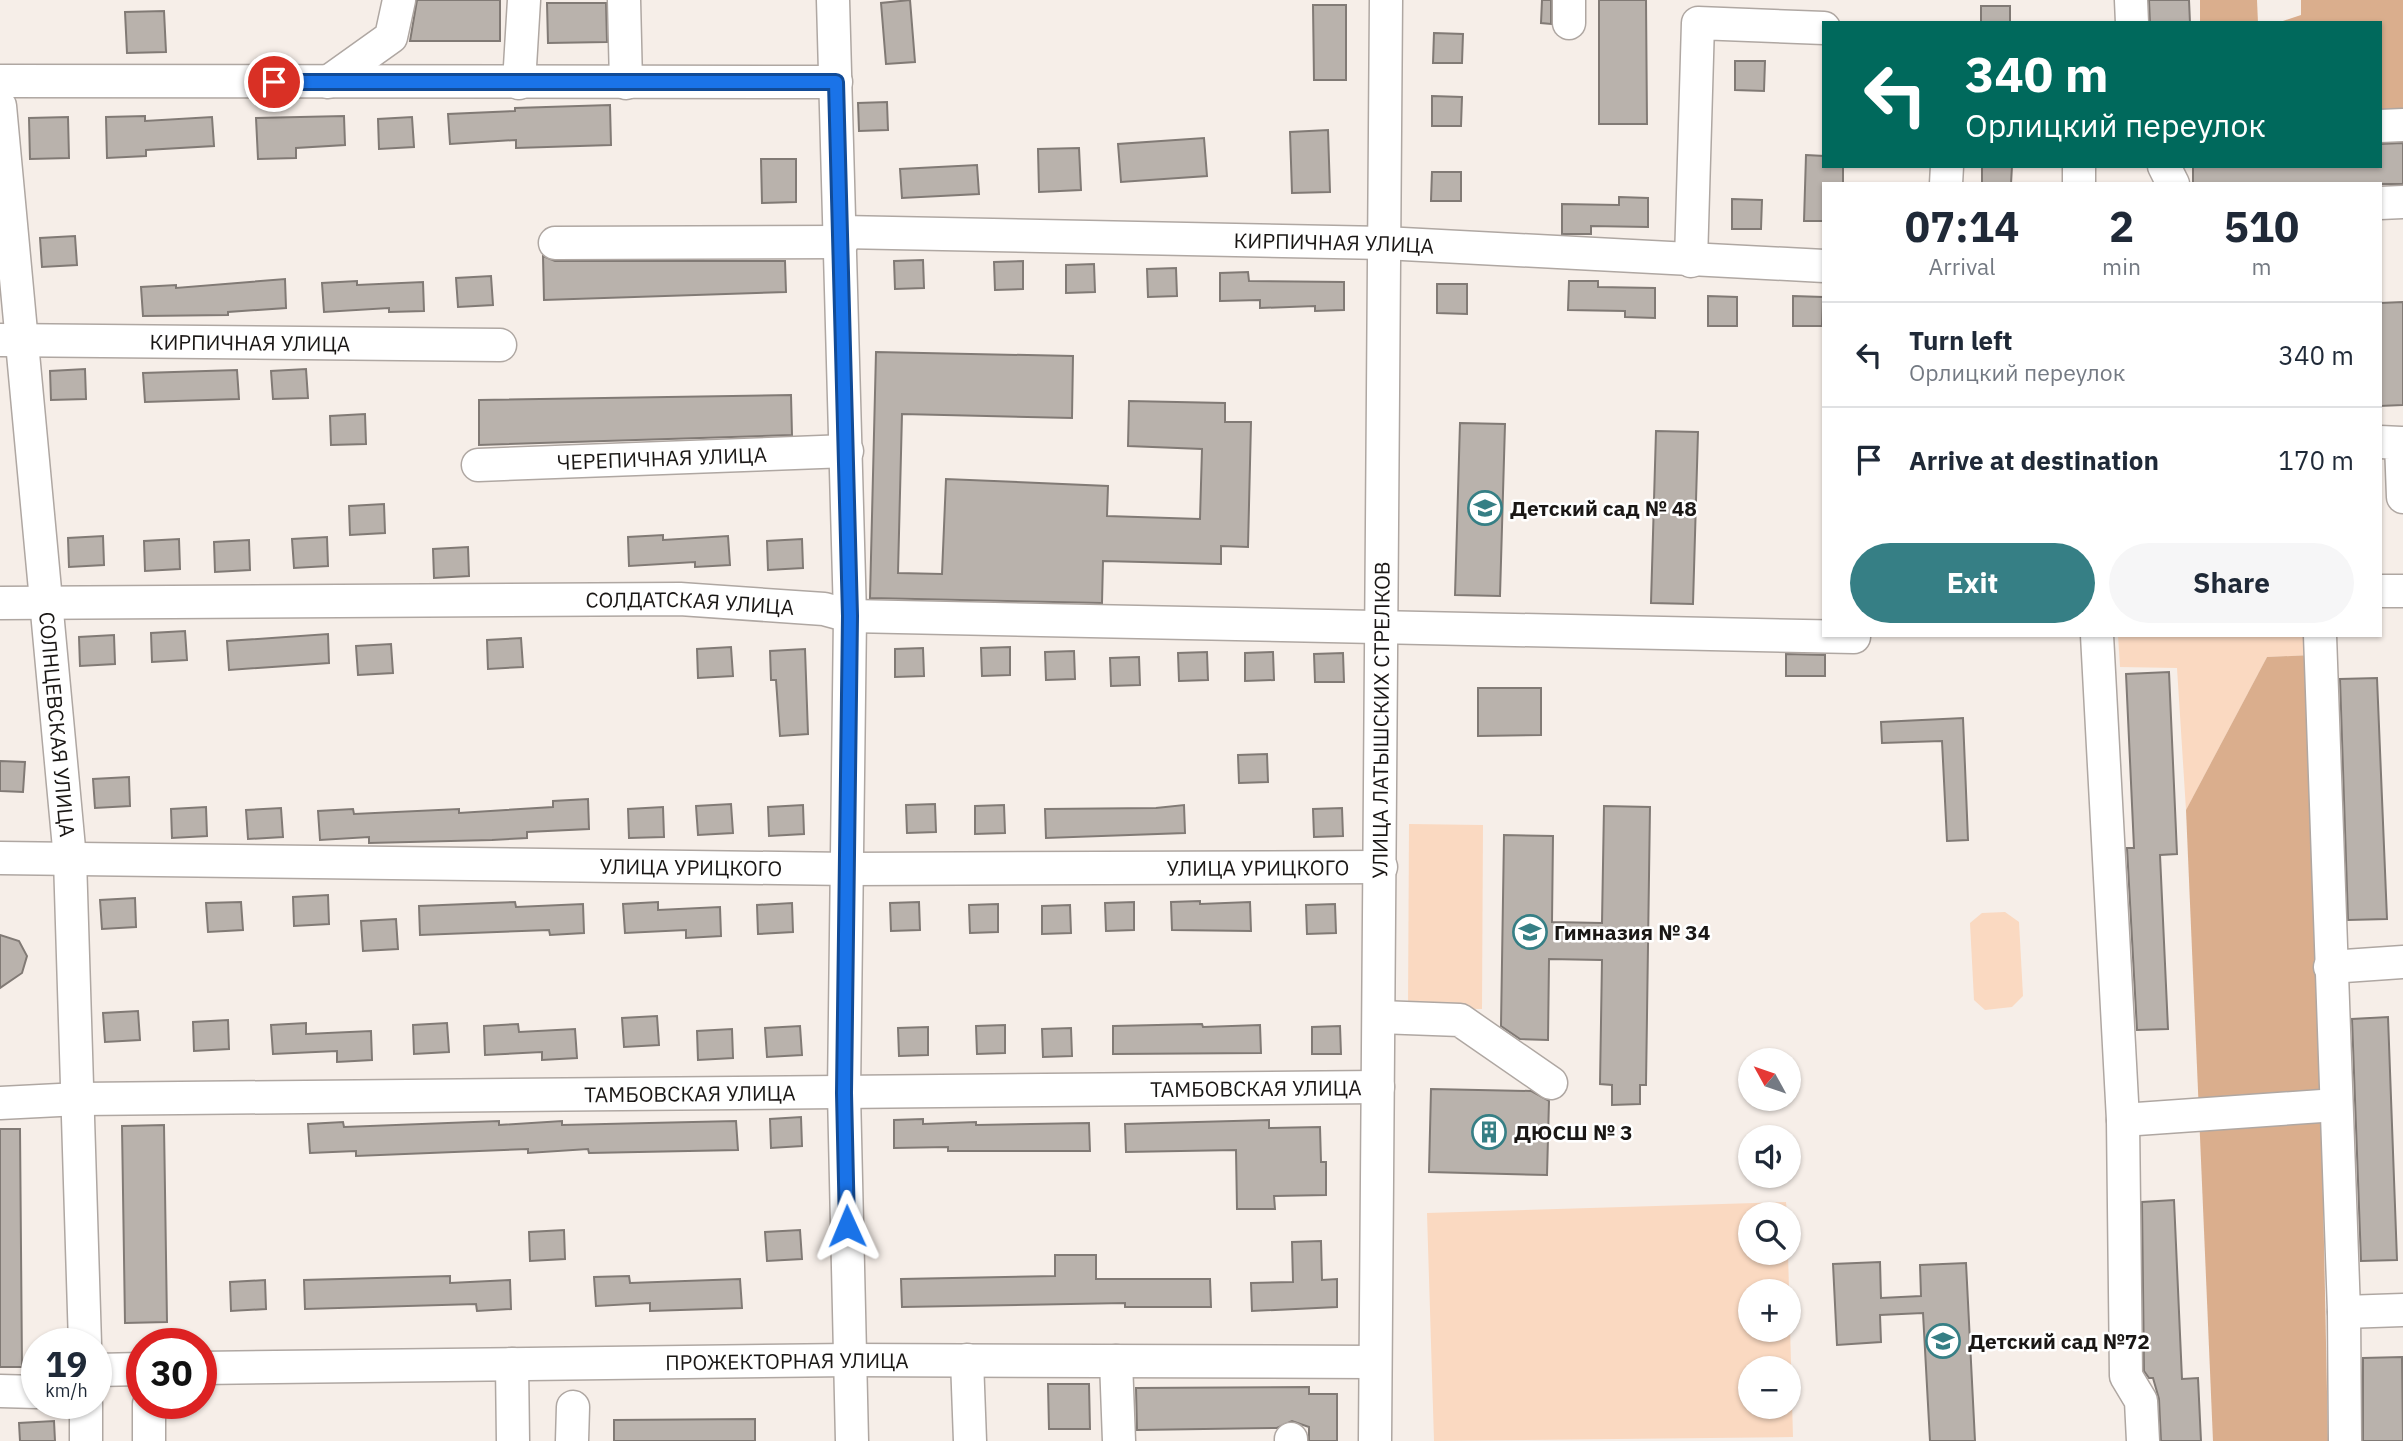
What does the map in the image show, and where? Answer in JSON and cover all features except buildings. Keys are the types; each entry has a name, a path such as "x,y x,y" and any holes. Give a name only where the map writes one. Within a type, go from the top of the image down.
{"street":[{"path":"399,0 391,37 393,58 409,83"},
{"path":"519,83 524,0"},
{"path":"624,0 626,83"},
{"path":"833,0 842,237 850,616 849,869 844,1093 852,1441"},
{"name":"УЛИЦА ЛАТЫШСКИХ СТРЕЛКОВ","path":"1375,1441 1373,1362 1381,867 1379,627 1387,0"},
{"path":"2131,0 2132,21"},
{"path":"1691,261 1699,23 1822,29"},
{"path":"328,82 391,37"},
{"path":"0,81 836,82"},
{"name":"СОЛНЦЕВСКАЯ УЛИЦА","path":"0,106 11,340 47,603 70,859 85,1328"},
{"path":"2382,126 2403,125"},
{"path":"2382,203 2403,202"},
{"path":"555,243 842,237"},
{"name":"КИРПИЧНАЯ УЛИЦА","path":"842,237 1384,243 1822,266"},
{"name":"КИРПИЧНАЯ УЛИЦА","path":"11,340 500,345"},
{"path":"2395,443 2403,497"},
{"name":"ЧЕРЕПИЧНАЯ УЛИЦА","path":"478,465 847,451"},
{"path":"2382,591 2403,591"},
{"name":"СОЛДАТСКАЯ УЛИЦА","path":"0,603 680,599 824,609 850,616 1854,638"},
{"path":"2097,637 2123,1119 2126,1376 2141,1401 2143,1441"},
{"path":"2320,637 2344,1312 2346,1441"},
{"name":"УЛИЦА УРИЦКОГО","path":"0,858 849,869 1381,867"},
{"path":"2330,967 2403,962"},
{"path":"1379,1017 1460,1020 1551,1083"},
{"name":"ТАМБОВСКАЯ УЛИЦА","path":"0,1104 79,1099 1378,1087"},
{"path":"2123,1119 2336,1105"},
{"path":"2344,1312 2403,1310"},
{"name":"ПРОЖЕКТОРНАЯ УЛИЦА","path":"217,1368 850,1360 1373,1362"},
{"path":"967,1360 971,1441"},
{"path":"1116,1361 1119,1441"},
{"path":"512,1364 513,1441"},
{"path":"0,1391 21,1392"},
{"path":"572,1441 573,1407"},
{"path":"86,1419 86,1441"},
{"path":"149,1419 149,1441"}],"shaded area":[{"path":"2200,0 2257,0 2258,21 2200,21"},
{"path":"2301,0 2403,0 2403,113 2382,114 2382,21 2283,21 2301,15"},
{"path":"2118,637 2310,637 2312,655 2267,657 2186,810 2177,668 2120,667"},
{"path":"2312,655 2328,1441 2213,1441 2186,810 2267,657"},
{"path":"1409,824 1483,825 1482,1009 1408,1008"},
{"path":"2005,912 2019,922 2023,996 2012,1007 1985,1010 1974,1000 1970,923 1982,913"},
{"path":"1738,1203 1738,1265 1788,1265 1789,1279 1738,1279 1738,1342 1790,1342 1791,1356 1738,1356 1738,1419 1793,1419 1793,1437 1434,1441 1427,1213"}],"place":[{"name":"Детский сад № 48","path":"1485,508"},
{"name":"Гимназия № 34","path":"1530,932"},
{"name":"ДЮСШ № 3","path":"1489,1132"},
{"name":"Детский сад №72","path":"1943,1341"}],"route":[{"path":"274,82 836,82 850,616 849,869 844,1093 847,1226"}]}
